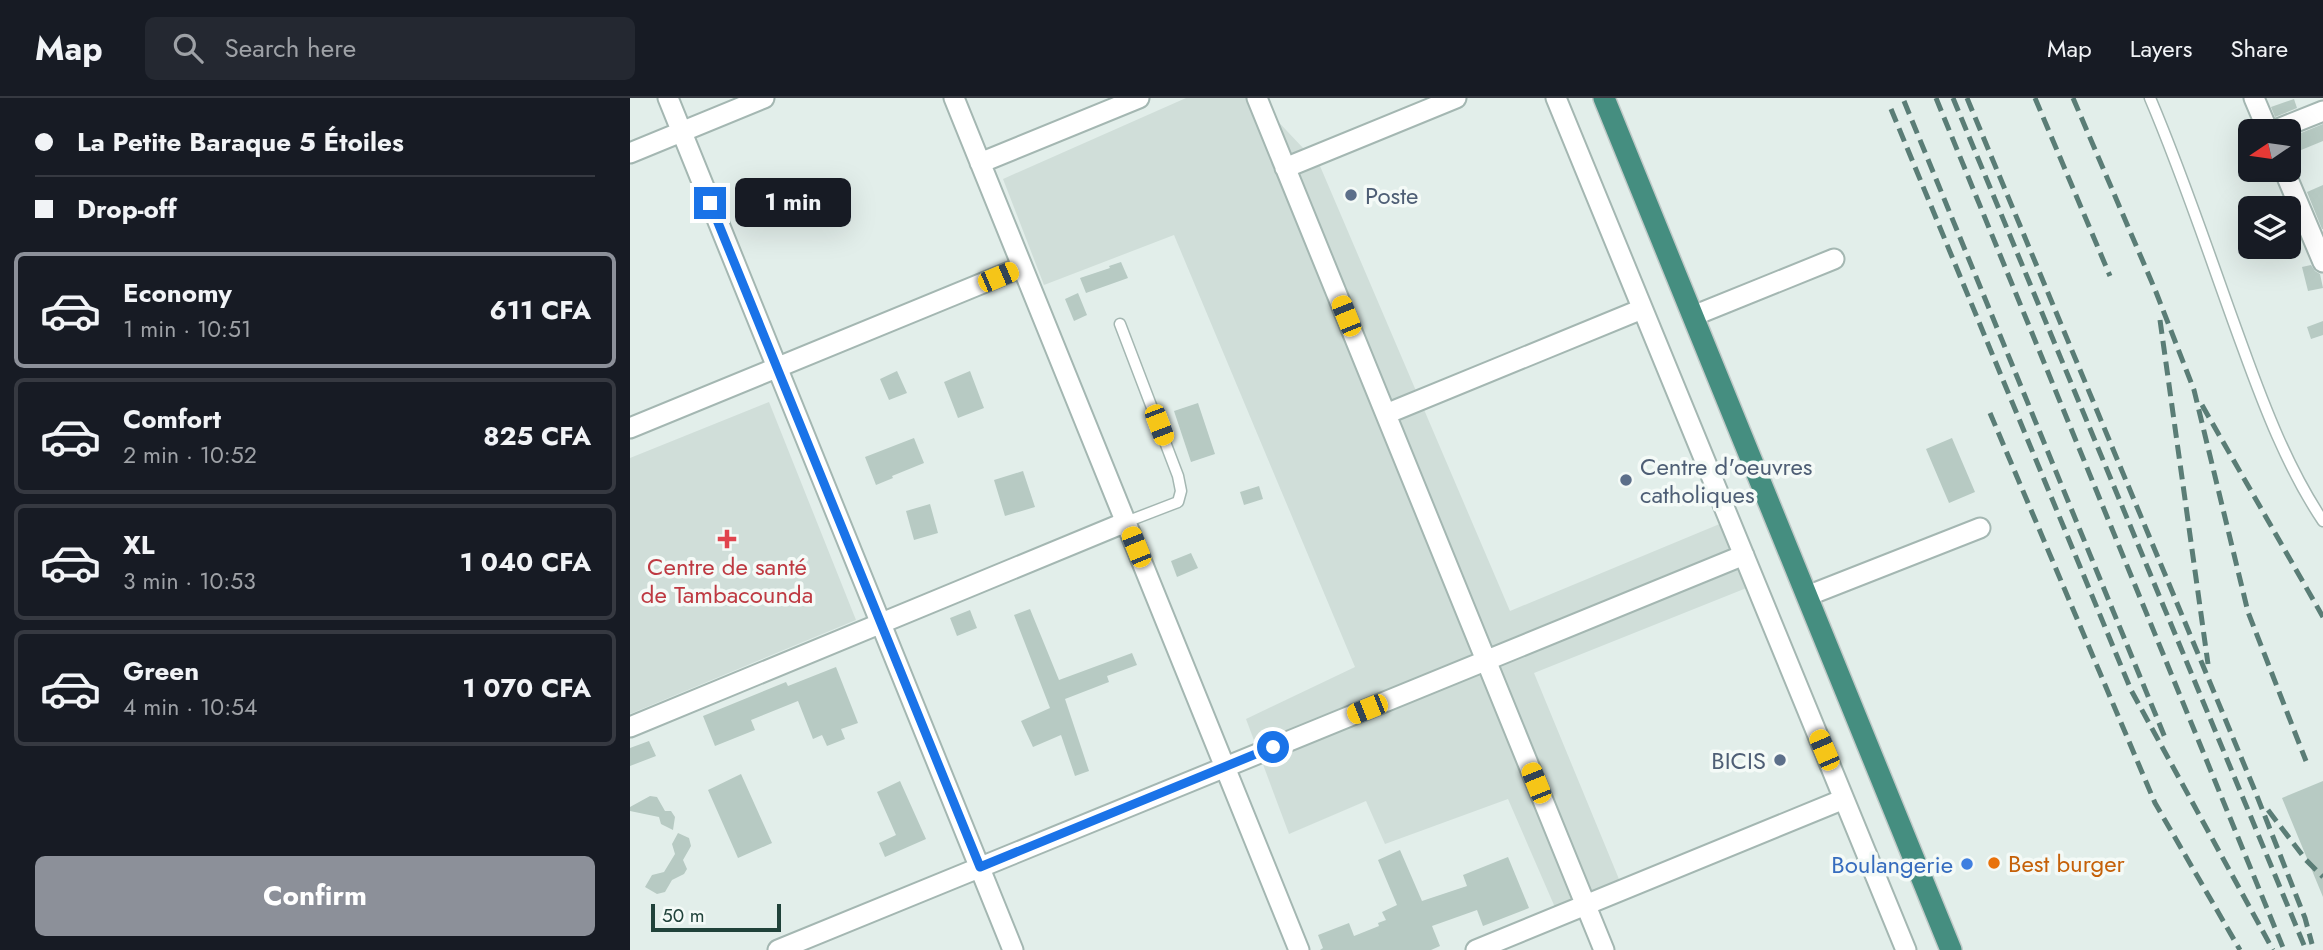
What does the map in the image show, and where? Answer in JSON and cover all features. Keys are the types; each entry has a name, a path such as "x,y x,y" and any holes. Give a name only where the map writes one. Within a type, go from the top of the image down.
{"highway":[{"path":"1604,98 1951,950"}],"street":[{"path":"668,98 1013,950"},
{"path":"630,153 764,98"},
{"path":"954,98 1300,950"},
{"path":"980,163 1139,98"},
{"path":"1257,98 1604,950"},
{"path":"1286,168 1456,98"},
{"path":"1556,98 1906,950"},
{"path":"2254,98 2265,119"},
{"path":"2301,119 2323,111"},
{"path":"2289,182 2323,262"},
{"path":"1693,316 1834,259"},
{"path":"630,428 1022,267"},
{"path":"1386,414 1642,309"},
{"path":"630,727 1126,523"},
{"path":"1807,596 1980,528"},
{"path":"778,950 1744,555"},
{"path":"1476,950 1844,799"}],"lane":[{"path":"2150,98 2174,154 2263,402 2310,501 2323,521"},
{"path":"1120,324 1178,476 1181,491 1178,502 1126,523"}],"shaded area":[{"path":"1186,98 1256,98 1320,166 1510,611 1722,523 1749,587 1534,673 1621,884 1557,912 1508,799 1385,844 1366,801 1289,834 1246,719 1355,667 1174,235 1044,285 1003,179"},
{"name":"Centre de santé de Tambacounda","path":"769,402 856,620 630,714 630,458"}],"building":[{"path":"2294,99 2297,108 2275,117 2271,107"},
{"path":"2323,124 2323,141 2301,150 2301,133"},
{"path":"2323,185 2323,229 2322,229 2307,192"},
{"path":"1121,262 1128,278 1086,293 1080,278"},
{"path":"2311,265 2320,274 2323,288 2308,291 2302,267"},
{"path":"1078,293 1087,315 1074,321 1065,299"},
{"path":"2323,321 2323,335 2311,339 2307,327"},
{"path":"897,371 907,393 889,400 880,379"},
{"path":"970,371 984,408 958,418 944,382"},
{"path":"1198,403 1215,454 1191,462 1174,411"},
{"path":"914,438 924,463 876,485 865,457"},
{"path":"1952,438 1975,492 1949,503 1926,449"},
{"path":"1023,471 1035,507 1005,516 994,480"},
{"path":"1259,486 1263,499 1244,505 1240,492"},
{"path":"930,504 938,533 914,540 906,511"},
{"path":"1191,553 1198,568 1177,577 1171,561"},
{"path":"1030,609 1059,680 1132,653 1137,665 1107,676 1109,682 1065,699 1089,771 1075,776 1061,735 1033,747 1021,721 1050,708 1014,615"},
{"path":"970,610 977,628 957,636 950,618"},
{"path":"836,667 858,723 841,729 845,739 827,746 822,735 813,739 798,701 751,720 755,730 715,746 703,716 786,682 788,686"},
{"path":"649,741 656,756 630,766 630,748"},
{"path":"741,774 772,843 738,858 708,790"},
{"path":"900,781 926,839 885,857 879,843 896,835 877,792"},
{"path":"2323,781 2323,897 2282,798"},
{"path":"650,796 657,797 665,811 671,811 675,817 673,830 661,824 659,817 630,811 630,807"},
{"path":"678,833 689,838 691,846 683,860 687,869 684,874 672,880 665,892 657,894 645,887 652,875 664,872 675,854 672,844"},
{"path":"1400,850 1422,901 1467,886 1463,875 1508,857 1529,908 1483,926 1477,910 1432,926 1440,946 1431,950 1320,950 1323,948 1318,935 1349,923 1354,936 1379,926 1378,923 1386,920 1382,912 1397,905 1378,860"}],"railway":[{"path":"1936,98 2284,950"},
{"path":"1953,98 2306,950"},
{"path":"1967,98 2253,786 2305,918 2312,944"},
{"path":"2035,98 2110,276"},
{"path":"2073,98 2156,292 2194,390 2248,612 2306,761"},
{"path":"1904,101 2166,740"},
{"path":"1891,109 2131,690 2273,950"},
{"path":"2160,320 2208,664"},
{"path":"2202,405 2323,617"},
{"path":"1990,413 2155,803 2240,950"},
{"path":"2268,810 2306,860 2323,877"}],"place":[{"name":"Poste","path":"1351,195"},
{"name":"Centre d'oeuvres catholiques","path":"1626,480"},
{"name":"Centre de santé de Tambacounda","path":"727,539"},
{"name":"BICIS","path":"1780,760"},
{"name":"Best burger","path":"1994,863"},
{"name":"Boulangerie","path":"1967,864"}],"route":[{"path":"710,203 980,867 1273,747"}]}
